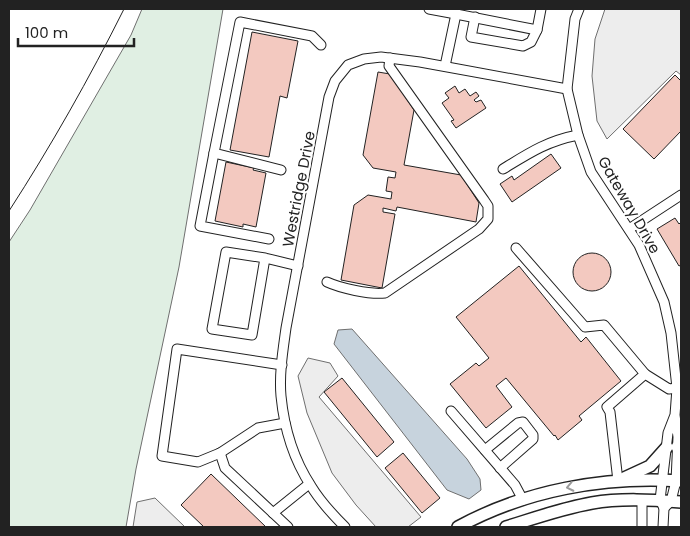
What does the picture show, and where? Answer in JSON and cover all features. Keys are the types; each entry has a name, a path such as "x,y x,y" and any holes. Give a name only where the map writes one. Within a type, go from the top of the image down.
{"main road":[{"path":"618,481 650,466 675,449"},
{"path":"458,527 476,517 523,500 590,483 663,479 679,481"},
{"path":"509,527 554,511 594,503 642,500 669,503"}],"street":[{"path":"429,9 537,30"},
{"path":"475,17 471,37 523,46 531,42 537,30 541,9"},
{"name":"Gateway Drive","path":"579,9 575,19 567,89 578,135 591,172 639,245 664,302 671,333 677,388 675,415 668,433 675,449 679,481 669,503"},
{"path":"445,66 456,14"},
{"path":"268,239 200,226 240,22 312,36 321,45"},
{"name":"Westridge Drive","path":"345,527 310,484 296,456 285,423 281,395 286,328 330,97 335,81 348,65 364,59 381,57 445,66 567,89"},
{"path":"326,282 384,293 479,229 488,219 488,206 389,66 390,58"},
{"path":"503,170 537,148 560,138 578,135"},
{"path":"214,153 281,170"},
{"path":"629,229 681,195"},
{"path":"516,248 585,326 604,325 645,374 669,389 677,388"},
{"path":"265,258 252,335 212,329 226,252 265,258 298,266"},
{"path":"282,365 177,350 162,456 198,462 220,454 258,428 285,423"},
{"path":"618,481 610,412 607,407 645,374"},
{"path":"451,411 515,485 523,500"},
{"path":"484,450 518,423 522,422 528,428 533,435 533,439 500,468"},
{"name":"Gateway Drive","path":"669,503 663,479 675,449"},
{"path":"220,454 225,468 288,527"},
{"path":"273,513 310,484"},
{"path":"642,500 642,527"},
{"path":"663,527 669,503"}],"green space":[{"path":"142,9 223,9 179,267 136,469 126,527 9,527 9,242 30,210 131,35"}],"shaded area":[{"path":"605,9 681,9 681,75 676,71 607,139 597,121 592,76 595,39"},
{"path":"352,329 467,459 480,479 481,490 469,499 447,490 334,344 338,330"},
{"path":"308,358 330,363 338,376 319,397 421,517 408,527 376,527 356,505 332,473 307,413 298,376"},
{"path":"155,498 185,527 133,527 137,502"}],"building":[{"path":"252,32 298,41 287,98 280,96 269,157 230,150"},
{"path":"378,72 390,74 414,110 404,165 461,175 479,203 476,222 397,207 396,211 383,208 383,212 395,214 382,288 341,280 354,205 368,195 391,199 392,192 386,191 388,177 395,178 396,172 373,168 363,155"},
{"path":"675,75 681,81 681,131 654,159 623,129"},
{"path":"455,86 459,93 465,89 470,96 476,92 479,96 474,100 476,102 481,100 486,108 456,128 451,121 454,120 442,103 449,98 445,93"},
{"path":"551,154 561,168 512,202 500,184 512,176 514,180"},
{"path":"226,162 254,168 253,170 266,173 256,227 243,224 243,227 215,221"},
{"path":"675,218 679,224 681,222 681,265 679,266 657,229"},
{"path":"592,253 606,258 611,272 606,286 592,291 578,286 573,272 578,258"},
{"path":"519,266 581,342 586,337 621,381 579,416 582,420 558,440 506,378 496,386 512,407 486,428 450,384 476,363 479,366 489,358 456,317"},
{"path":"342,378 394,442 377,457 324,392"},
{"path":"403,453 440,498 422,513 385,468"},
{"path":"211,474 266,527 204,527 181,505"}],"tram line":[{"path":"9,211 69,112 124,9"}]}
